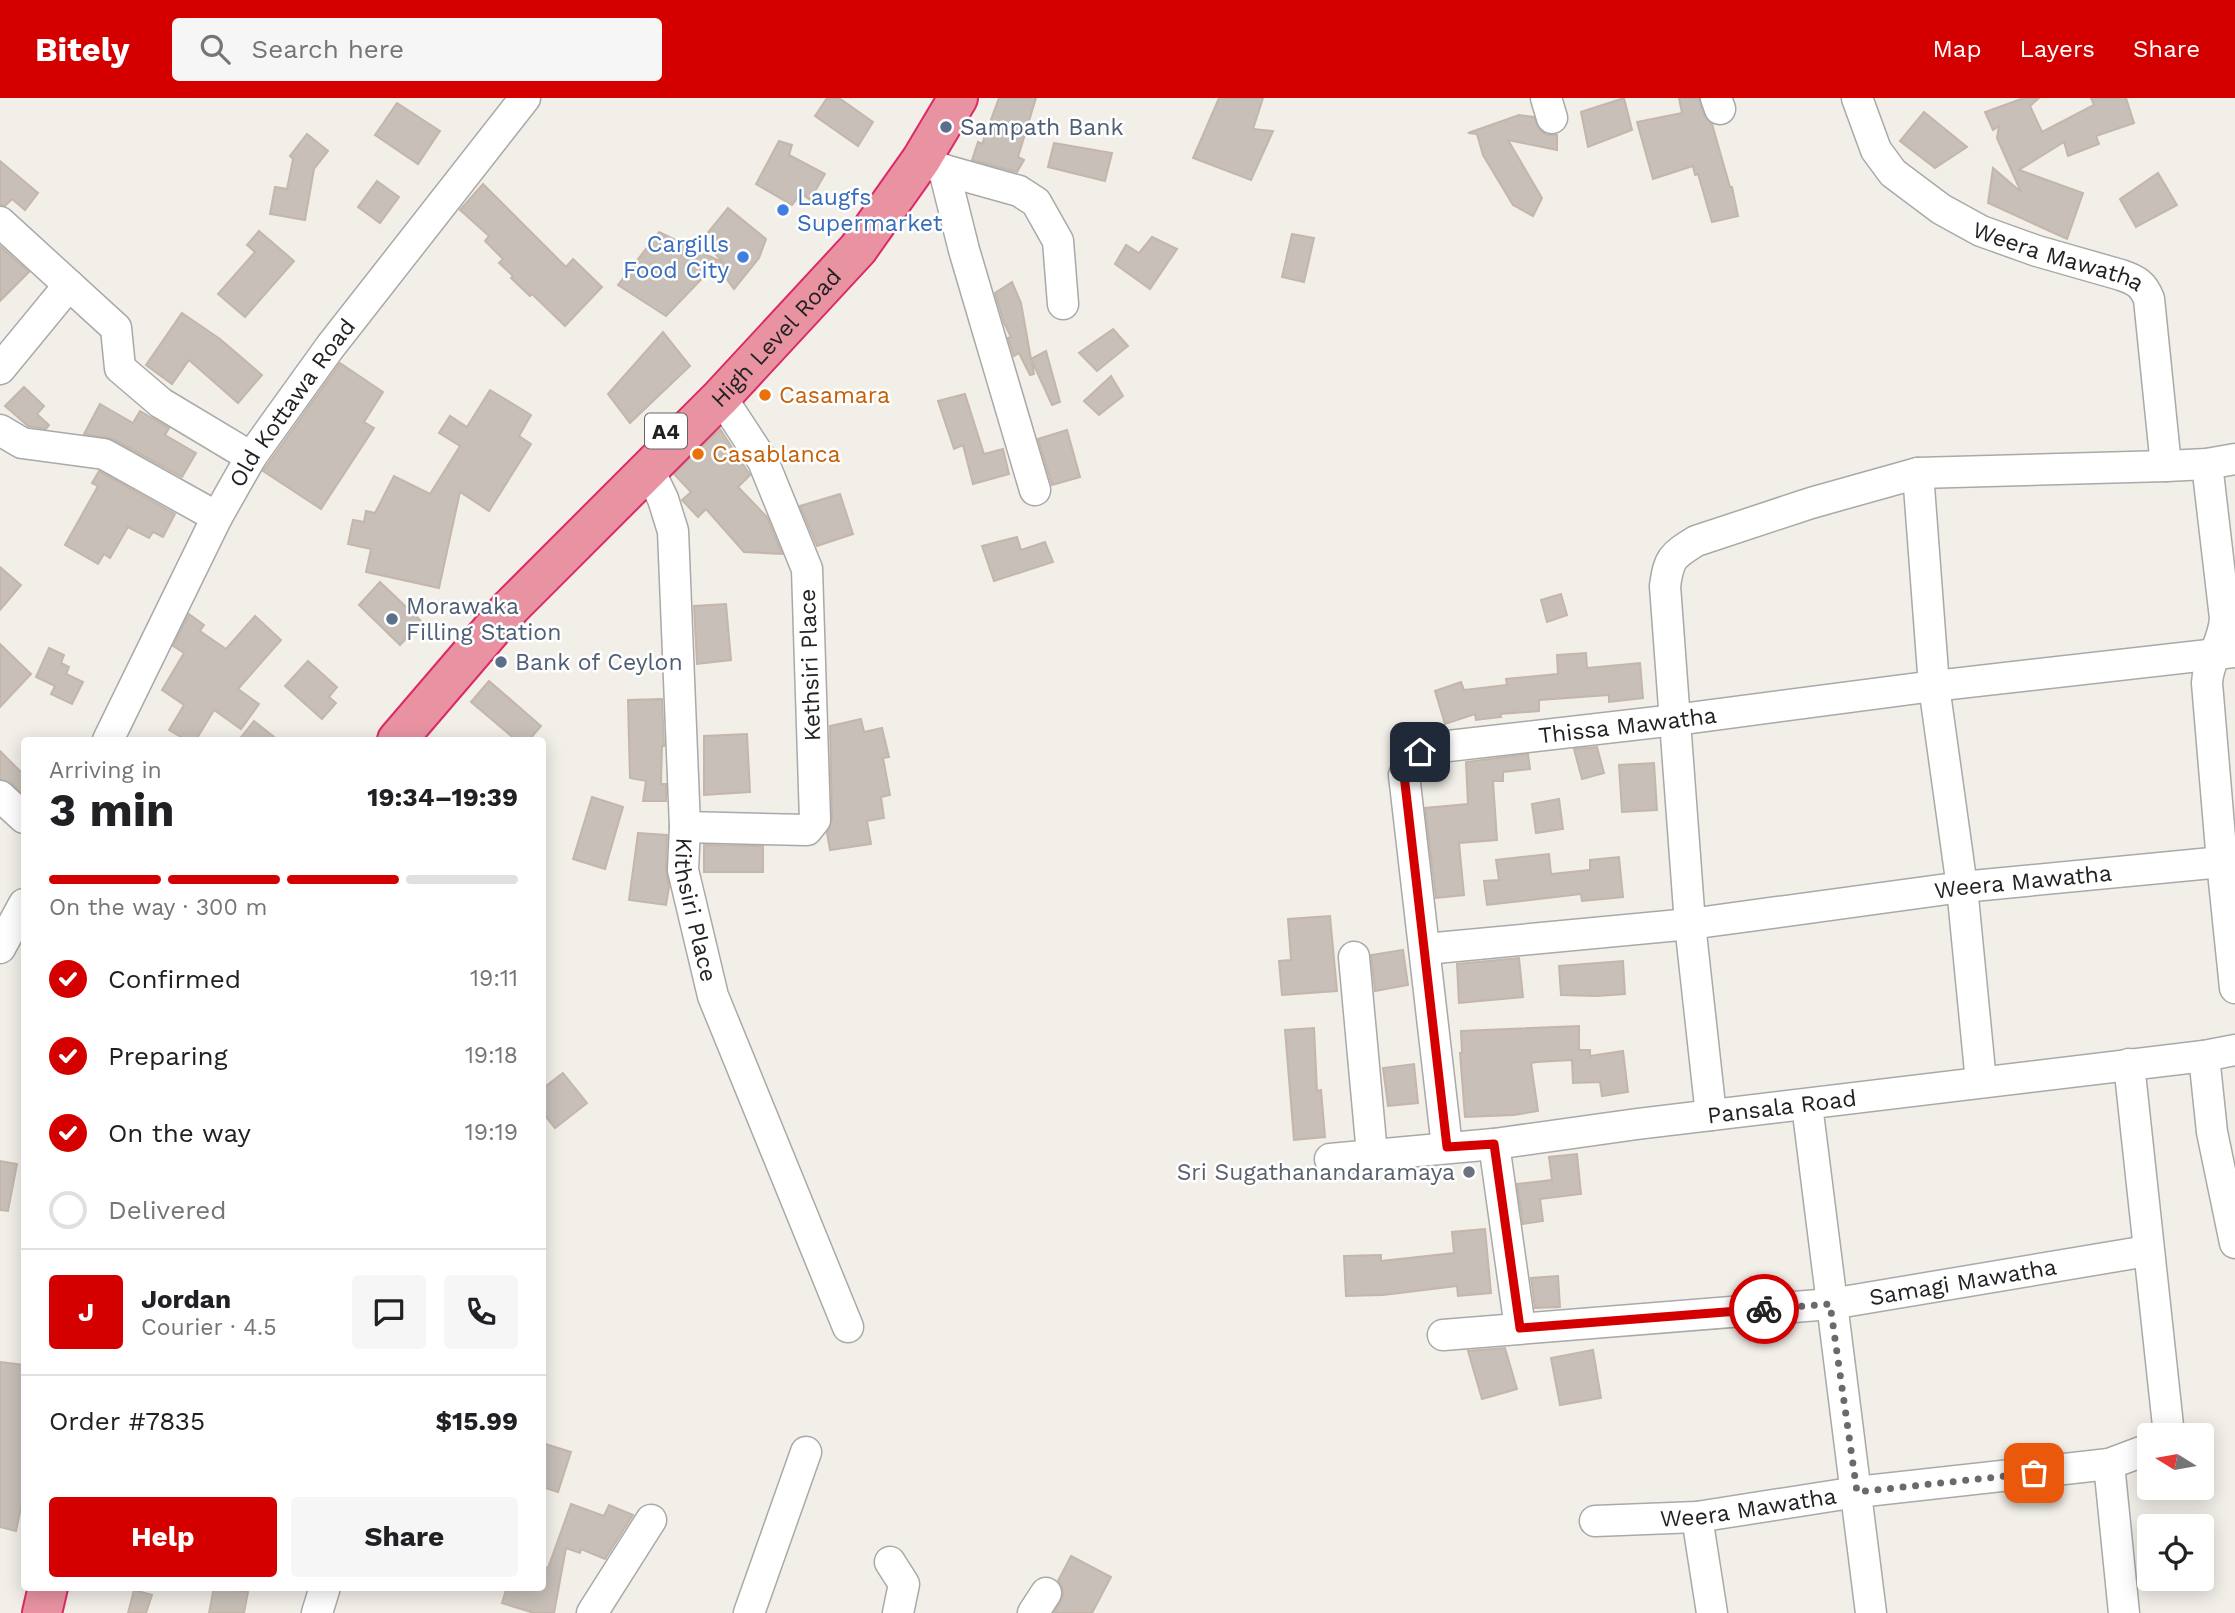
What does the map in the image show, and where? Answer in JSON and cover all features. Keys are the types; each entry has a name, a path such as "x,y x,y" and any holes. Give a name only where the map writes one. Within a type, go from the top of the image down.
{"highway":[{"name":"High Level Road","path":"380,737 500,597 663,435 835,235 883,173 927,98"},
{"name":"High Level Road","path":"400,737 511,607 721,397 933,165 958,98"},
{"path":"42,1613 47,1591"},
{"path":"57,1613 63,1591"}],"street":[{"name":"Old Kottawa Road","path":"109,737 217,517 251,457 330,346 525,98"},
{"name":"Weera Mawatha","path":"1857,98 1876,150 1893,173 1941,209 1981,231 2038,251 2135,279 2143,286 2149,299 2166,466"},
{"path":"933,165 1019,191 1036,202 1058,241 1063,304"},
{"path":"933,165 964,250 1035,490"},
{"path":"0,222 116,328 120,368 161,403 251,457"},
{"path":"0,369 69,285"},
{"name":"Kethsiri Place","path":"685,827 807,830 815,820 807,569 763,461 721,397"},
{"path":"0,430 22,443 104,454 217,517"},
{"path":"1711,1115 1690,924 1665,586 1668,564 1696,541 1798,507 1918,472 2166,466 2221,462 2226,653 2208,671 2207,683 2229,862 2235,988"},
{"name":"Kithsiri Place","path":"649,470 663,499 673,531 685,827 683,870 713,996 848,1327"},
{"path":"1918,472 1934,685 1962,887 1980,1082"},
{"name":"Thissa Mawatha","path":"1447,1147 1404,775 1409,761 1420,752 1431,748 1675,720 1934,685 2226,653"},
{"path":"0,796 21,815"},
{"name":"Weera Mawatha","path":"1424,949 1690,924 1962,887 2229,862"},
{"path":"0,948 14,908"},
{"path":"1354,957 1372,1154"},
{"name":"Pansala Road","path":"1330,1159 1494,1144 2235,1050"},
{"path":"2204,1056 2212,1132 2235,1243"},
{"path":"2129,1064 2168,1423"},
{"path":"1807,1105 1871,1613"},
{"path":"1494,1144 1520,1328"},
{"name":"Samagi Mawatha","path":"1443,1335 1830,1304 2147,1251"},
{"path":"748,1613 806,1452"},
{"name":"Weera Mawatha","path":"1595,1521 1697,1517 1857,1492 2109,1464 2137,1454"},
{"path":"2109,1464 2124,1613"},
{"path":"1697,1517 1712,1613"},
{"path":"592,1613 651,1520"},
{"path":"890,1562 904,1584 898,1613"},
{"path":"317,1613 324,1591"}],"building":[{"path":"827,98 839,98 873,122 858,146 815,116"},
{"path":"999,98 1036,98 1018,157 1024,160 1017,172 972,160 978,142 982,144"},
{"path":"1219,98 1263,98 1253,129 1273,131 1251,180 1193,158"},
{"path":"1624,98 1632,130 1588,147 1581,112"},
{"path":"1679,98 1699,98 1704,115 1712,124 1732,187 1738,216 1712,222 1698,174 1695,175 1693,166 1653,179 1637,122 1682,113"},
{"path":"2024,98 2039,98 2030,106 2042,132 2094,105 2091,98 2126,98 2134,123 2096,136 2099,144 2068,156 2064,142 2019,170 2083,193 2067,239 1988,203 1993,168 2021,192 1997,138 1999,126 1993,130 1985,112"},
{"path":"397,103 440,131 418,164 375,135"},
{"path":"1924,112 1967,147 1935,168 1900,141"},
{"path":"1519,115 1534,117 1540,130 1547,135 1557,135 1557,150 1508,140 1542,198 1533,216 1513,205 1483,155 1477,134 1468,133"},
{"path":"307,134 328,151 314,169 305,220 270,214 275,187 287,189 293,159 290,156"},
{"path":"779,141 792,145 789,155 825,174 810,200 801,193 792,205 756,184"},
{"path":"1054,143 1112,153 1105,181 1048,167"},
{"path":"0,161 38,193 25,210 12,199 5,206 0,205"},
{"path":"2158,173 2177,205 2136,227 2120,199"},
{"path":"377,181 399,197 380,223 358,207"},
{"path":"483,184 566,267 573,259 602,287 565,326 511,278 513,276 499,263 503,259 485,241 489,236 460,210"},
{"path":"728,208 766,239 759,258 734,289 716,264 666,316 618,285 659,232 724,263 702,240"},
{"path":"259,231 294,261 245,317 218,294 255,252 247,245"},
{"path":"1292,234 1314,238 1304,282 1282,277"},
{"path":"1152,237 1177,249 1150,289 1115,264 1126,245 1139,253"},
{"path":"0,246 29,272 0,301"},
{"path":"1012,282 1021,303 1031,359 1046,351 1060,402 1052,405 1032,361 1034,374 1030,375 1019,353 1014,356 1008,338 1011,337 995,293"},
{"path":"182,313 220,339 262,375 238,403 189,360 172,384 146,365"},
{"path":"1113,329 1128,346 1097,371 1079,353"},
{"path":"663,332 690,366 630,423 608,394"},
{"path":"340,363 383,392 364,422 374,428 321,509 263,471"},
{"path":"1111,376 1123,396 1099,415 1084,401"},
{"path":"24,387 44,406 37,414 49,425 46,429 28,426 5,406"},
{"path":"490,390 531,415 519,436 531,444 489,511 460,492 439,588 366,572 371,549 348,544 353,520 364,522 366,511 375,513 394,476 430,494 460,446 439,433 450,416 467,427"},
{"path":"965,394 984,454 1003,449 1009,474 973,484 963,445 954,449 938,401"},
{"path":"100,404 133,423 140,411 169,428 165,435 196,453 182,477 113,439 84,434"},
{"path":"720,429 750,475 738,487 767,517 782,554 744,552 706,509 698,517 682,500 691,492 674,474"},
{"path":"1067,430 1080,477 1052,485 1038,439"},
{"path":"99,471 175,514 163,537 153,532 149,538 128,527 110,558 104,554 98,564 65,545 98,486 92,483"},
{"path":"840,494 853,534 817,546 800,506"},
{"path":"1017,537 1021,550 1045,542 1053,562 994,581 982,546"},
{"path":"0,567 21,585 0,610"},
{"path":"380,582 422,622 400,645 359,605"},
{"path":"1561,594 1567,615 1547,622 1541,600"},
{"path":"726,604 731,660 697,664 694,606"},
{"path":"189,614 204,625 200,631 226,649 255,616 281,640 238,689 259,704 241,729 214,710 198,737 181,737 169,730 184,705 162,690 184,653 173,646"},
{"path":"0,644 31,674 0,707"},
{"path":"49,648 64,655 61,663 69,667 66,674 83,682 72,704 51,694 55,686 36,677"},
{"path":"1586,653 1587,668 1640,663 1643,698 1609,702 1609,695 1539,700 1539,711 1500,714 1501,717 1476,720 1475,714 1445,724 1435,691 1461,682 1464,690 1507,685 1506,679 1558,674 1557,655"},
{"path":"308,661 337,687 329,697 336,703 322,719 285,686"},
{"path":"489,681 541,726 532,737 512,737 471,702"},
{"path":"662,699 664,746 661,784 666,784 666,801 643,801 646,781 630,778 628,700"},
{"path":"861,719 864,732 882,728 889,757 883,758 890,795 881,797 884,818 867,821 871,844 830,850 827,833 832,819 830,726"},
{"path":"254,721 274,737 241,737"},
{"path":"747,734 750,792 704,795 704,736"},
{"path":"1597,747 1604,773 1582,779 1574,749"},
{"path":"0,751 21,772 21,792 11,783 0,779"},
{"path":"1528,754 1530,769 1503,772 1503,781 1493,781 1497,840 1459,843 1464,895 1436,898 1425,808 1468,804 1466,762"},
{"path":"1654,763 1657,810 1622,812 1619,765"},
{"path":"592,797 623,807 605,869 573,859"},
{"path":"1559,799 1563,829 1536,833 1532,804"},
{"path":"638,833 667,835 666,870 669,887 666,905 629,900"},
{"path":"704,845 763,846 763,872 704,872"},
{"path":"1549,854 1551,874 1590,870 1590,860 1619,857 1623,897 1582,901 1581,894 1487,905 1484,881 1499,880 1496,860"},
{"path":"1330,916 1337,991 1282,995 1279,961 1291,960 1288,919"},
{"path":"1403,950 1408,985 1375,991 1371,955"},
{"path":"1519,958 1523,997 1459,1003 1457,964"},
{"path":"1623,961 1625,994 1561,995 1559,966"},
{"path":"1579,1026 1579,1050 1590,1050 1590,1056 1623,1051 1628,1092 1602,1096 1600,1082 1573,1083 1572,1060 1537,1062 1531,1063 1538,1111 1465,1117 1461,1031"},
{"path":"1314,1028 1317,1091 1321,1090 1325,1137 1294,1140 1285,1030"},
{"path":"1414,1064 1418,1103 1388,1106 1383,1068"},
{"path":"563,1073 587,1103 555,1128 546,1117 546,1086"},
{"path":"1577,1154 1581,1194 1540,1199 1543,1221 1523,1224 1517,1184 1552,1180 1549,1157"},
{"path":"0,1161 17,1164 8,1211 0,1210"},
{"path":"1485,1229 1491,1293 1458,1296 1457,1286 1383,1295 1346,1296 1344,1256 1381,1255 1381,1261 1454,1253 1452,1232"},
{"path":"1558,1276 1560,1307 1535,1308 1531,1278"},
{"path":"1505,1348 1517,1389 1482,1399 1468,1351"},
{"path":"1593,1350 1601,1398 1560,1405 1551,1358"},
{"path":"0,1362 21,1365 21,1508 16,1531 0,1527"},
{"path":"546,1444 571,1452 558,1492 546,1488"},
{"path":"571,1504 604,1516 609,1505 633,1515 605,1559 581,1549 580,1553 566,1548 554,1613 534,1613 502,1603 506,1591 546,1591 548,1568"},
{"path":"1071,1556 1111,1577 1092,1613 1054,1613 1063,1595 1058,1581"},
{"path":"134,1591 152,1595 146,1613 128,1613"},
{"path":"213,1591 248,1592 244,1613 209,1613"}],"way so far":[{"path":"1764,1309 1830,1304 1857,1492 2034,1473"}],"place":[{"name":"Sampath Bank","path":"946,127"},
{"name":"Laugfs Supermarket","path":"783,210"},
{"name":"Cargills Food City","path":"743,257"},
{"name":"Casamara","path":"765,395"},
{"name":"Casablanca","path":"698,454"},
{"name":"Morawaka Filling Station","path":"392,619"},
{"name":"Bank of Ceylon","path":"501,662"},
{"name":"Sri Sugathanandaramaya","path":"1469,1172"}],"route":[{"path":"1420,752 1409,761 1404,775 1447,1147 1494,1144 1520,1328 1764,1309"}]}
